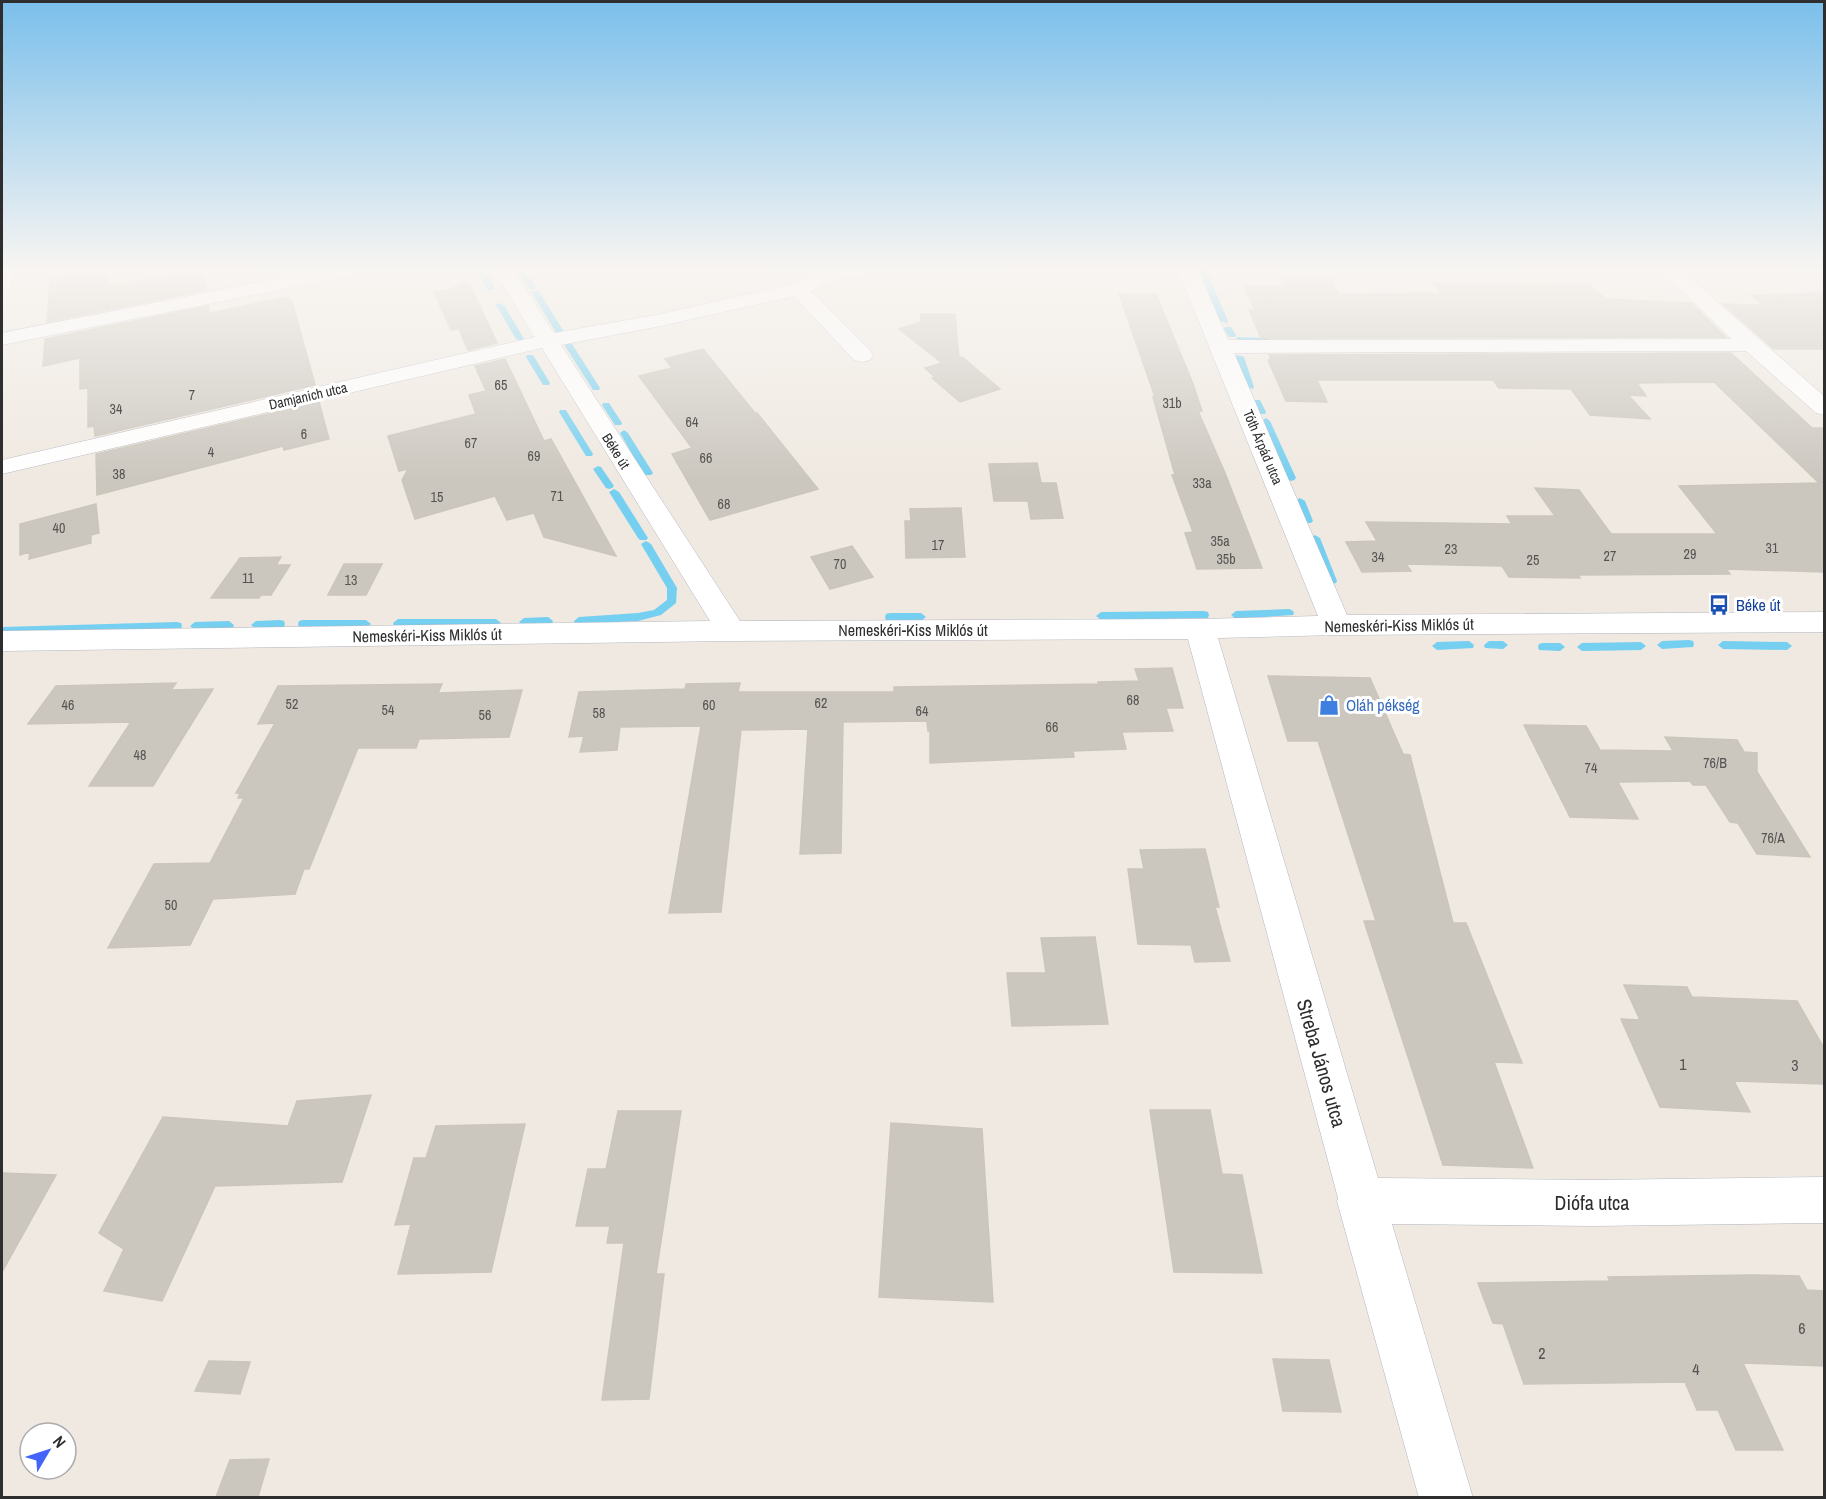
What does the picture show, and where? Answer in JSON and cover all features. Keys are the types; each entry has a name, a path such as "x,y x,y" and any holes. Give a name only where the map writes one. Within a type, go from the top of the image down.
{"street":[{"name":"Damjanich utca","path":"2,467 552,340"},
{"path":"847,340 862,355"},
{"name":"Tóth Árpád utca","path":"1218,340 1337,625"},
{"path":"1745,340 1824,408"},
{"name":"Béke út","path":"546,341 731,631"},
{"path":"1221,346 1750,345"},
{"name":"Nemeskéri-Kiss Miklós út","path":"2,640 731,631 1200,629 1337,625 1824,622"},
{"name":"Streba János utca","path":"1200,629 1360,1201 1446,1497"},
{"name":"Diófa utca","path":"1360,1201 1594,1203 1824,1200"}],"building":[{"path":"45,340 303,340 315,385 95,436 94,426 88,427 88,388 80,389 80,358 43,366"},
{"path":"464,340 496,340 497,343 468,350"},
{"path":"913,340 957,340 959,358 962,357 1000,389 960,402 932,378 935,377 925,368 942,363"},
{"path":"1135,340 1175,340 1202,411 1198,411 1262,568 1197,569 1185,533 1193,532 1172,475 1175,475 1153,397 1155,397"},
{"path":"1764,340 1824,340 1824,349 1774,349"},
{"path":"703,349 818,489 710,520 672,454 692,448 639,376 672,368 665,359"},
{"path":"1731,353 1812,428 1824,428 1824,572 1726,569 1730,574 1578,575 1580,578 1509,577 1502,566 1406,564 1411,571 1362,572 1346,542 1377,541 1366,522 1512,524 1507,516 1555,516 1535,488 1579,490 1611,534 1717,534 1679,486 1819,483 1714,382 1637,383 1646,396 1628,395 1650,419 1590,415 1571,389 1499,388 1493,380 1317,380 1327,402 1286,401 1268,360 1271,360 1269,355"},
{"path":"505,359 544,441 551,439 616,556 544,537 534,513 507,520 495,496 415,519 402,480 408,469 399,471 388,436 476,414 469,395 486,391 475,366"},
{"path":"319,402 329,439 284,450 283,446 97,495 96,454"},
{"path":"1037,463 1041,483 1056,483 1063,518 1031,519 1028,501 994,501 989,464"},
{"path":"96,504 99,533 91,535 91,543 29,559 30,552 20,555 20,524"},
{"path":"961,508 965,557 906,558 905,521 911,521 910,509"},
{"path":"852,546 873,577 830,589 811,557"},
{"path":"281,557 276,565 290,565 271,595 261,595 259,598 211,598 240,558"},
{"path":"344,564 382,564 366,595 328,595"},
{"path":"1172,668 1183,708 1166,708 1173,731 1122,732 1126,749 1073,751 1074,757 930,763 930,731 928,731 927,721 843,722 841,853 800,854 808,729 741,730 721,912 669,913 701,726 620,727 617,750 580,752 584,736 569,737 579,692 685,689 686,684 740,683 738,692 894,692 894,687 1098,684 1098,682 1139,681 1135,669"},
{"path":"1268,676 1370,678 1403,754 1410,755 1453,923 1466,923 1522,1063 1494,1062 1533,1168 1443,1165 1364,921 1376,921 1318,741 1288,741"},
{"path":"176,683 171,690 213,689 153,786 89,786 131,722 28,724 56,686"},
{"path":"442,684 438,693 522,690 509,737 419,739 416,748 358,748 309,869 304,869 295,894 213,899 190,945 108,948 154,864 210,863 244,798 238,798 240,793 236,793 275,723 258,724 278,686"},
{"path":"1524,725 1586,726 1600,750 1673,751 1665,737 1737,740 1744,752 1757,753 1757,772 1810,857 1757,854 1738,823 1730,822 1706,785 1693,785 1690,781 1618,782 1638,819 1570,817"},
{"path":"1205,849 1219,907 1215,907 1230,961 1195,962 1191,945 1138,944 1128,869 1144,869 1140,850"},
{"path":"1095,937 1108,1024 1012,1026 1007,973 1046,973 1041,938"},
{"path":"1624,985 1687,987 1692,997 1797,1001 1824,1048 1824,1084 1734,1081 1750,1112 1660,1107 1621,1019 1640,1020"},
{"path":"371,1095 342,1182 215,1186 162,1301 104,1291 124,1249 99,1233 163,1117 288,1126 297,1101"},
{"path":"1150,1110 1210,1110 1222,1174 1242,1175 1262,1273 1174,1272"},
{"path":"618,1111 681,1111 656,1274 664,1274 649,1399 602,1400 624,1243 607,1243 610,1226 576,1226 588,1169 606,1169"},
{"path":"891,1123 982,1129 993,1302 879,1297"},
{"path":"525,1124 491,1272 398,1274 411,1224 395,1225 414,1158 426,1158 436,1126"},
{"path":"2,1173 56,1175 2,1272"},
{"path":"1799,1276 1807,1290 1824,1291 1824,1366 1743,1363 1783,1450 1736,1450 1718,1410 1697,1410 1685,1382 1524,1384 1503,1324 1493,1323 1478,1283 1610,1281 1608,1277"},
{"path":"1273,1359 1329,1360 1341,1412 1283,1411"},
{"path":"209,1361 250,1362 240,1394 195,1391"},
{"path":"269,1459 258,1497 216,1497 230,1460"}],"waterway":[{"path":"569,346 596,388"},
{"path":"530,357 546,383"},
{"path":"1240,357 1250,387"},
{"path":"1257,402 1262,412"},
{"path":"606,405 618,423"},
{"path":"563,412 589,454"},
{"path":"1266,421 1291,478"},
{"path":"624,433 648,473"},
{"path":"598,469 609,486"},
{"path":"614,492 643,538"},
{"path":"1300,501 1308,521"},
{"path":"1315,538 1332,581"},
{"path":"579,621 638,617 657,613 672,601 672,588 646,544"},
{"path":"1236,615 1289,613"},
{"path":"1101,616 1204,615"},
{"path":"890,617 921,617"},
{"path":"524,622 548,621"},
{"path":"398,623 496,623"},
{"path":"256,625 280,624"},
{"path":"303,624 366,624"},
{"path":"195,626 229,625"},
{"path":"2,631 177,626"},
{"path":"1662,645 1689,644"},
{"path":"1437,646 1469,645"},
{"path":"1489,645 1503,645"},
{"path":"1723,645 1787,646"},
{"path":"1582,647 1641,646"},
{"path":"1543,647 1560,647"}],"place":[{"name":"Béke út","path":"1719,605"},
{"name":"Oláh pékség","path":"1329,705"}]}
